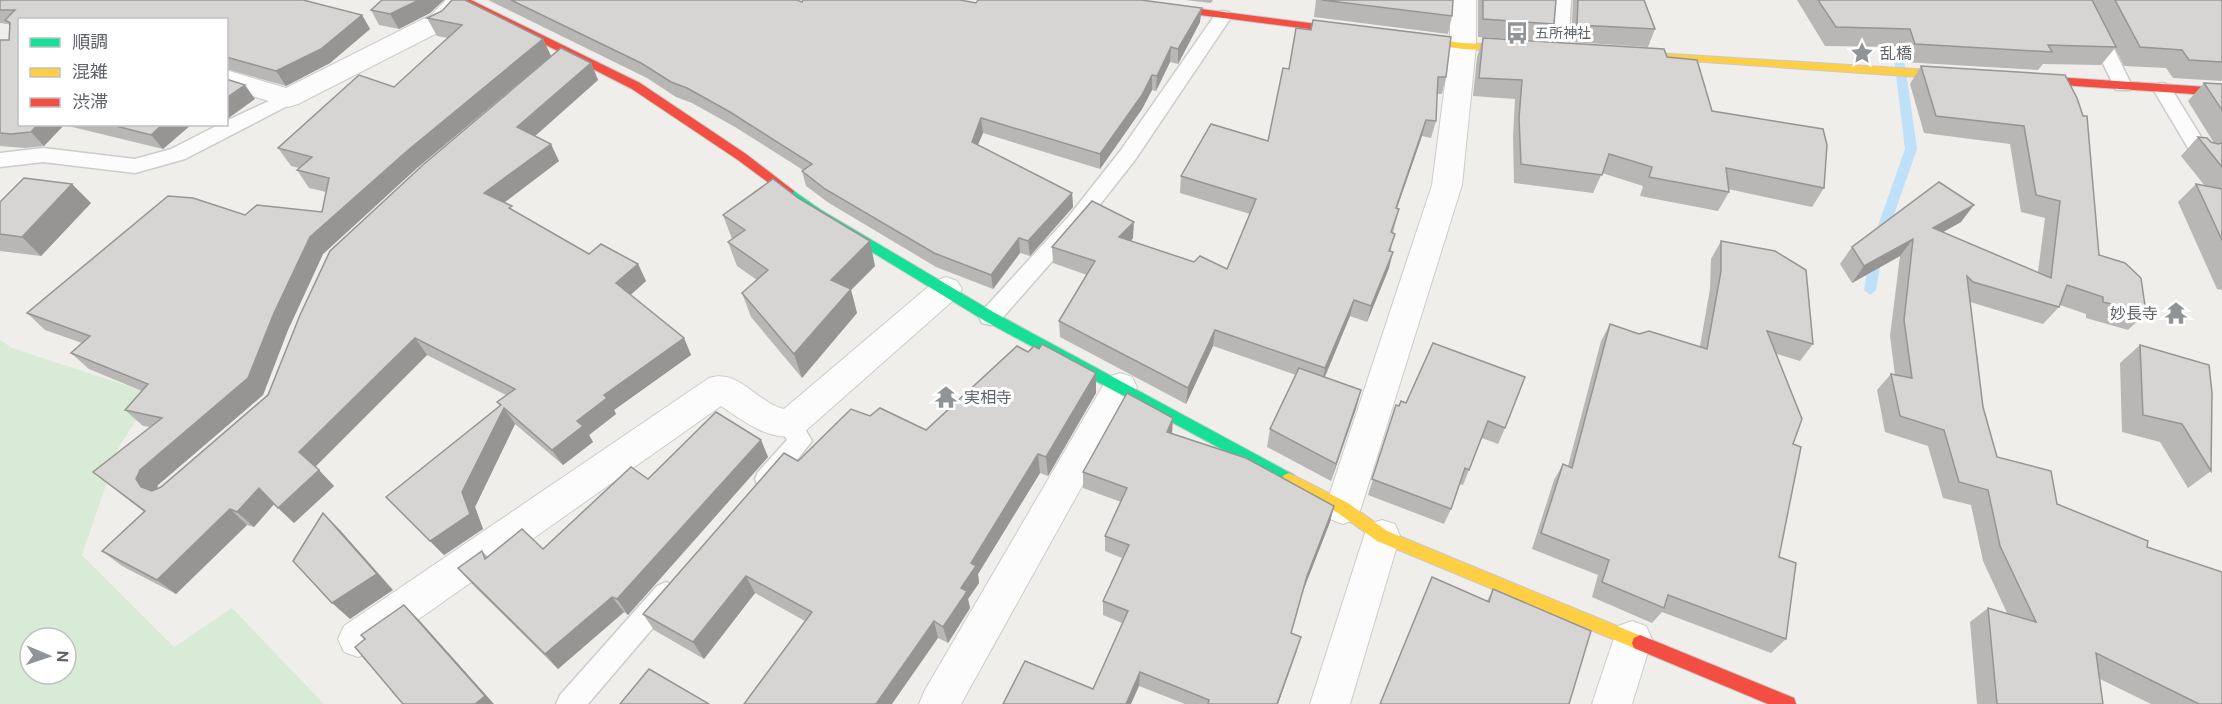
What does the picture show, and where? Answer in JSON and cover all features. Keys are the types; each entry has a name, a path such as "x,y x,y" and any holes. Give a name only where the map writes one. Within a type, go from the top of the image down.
{"street":[{"path":"228,80 288,99 440,21 461,0 636,86 742,157 817,213 990,317 1343,508 1382,536 1788,704"},
{"path":"1106,0 1372,34"},
{"path":"1343,508 1447,185 1463,46 1462,0"},
{"path":"1394,37 1463,46 1554,50"},
{"path":"1606,53 1975,77"},
{"path":"2010,79 2222,92"},
{"path":"358,639 721,388 767,419 790,424 946,289"},
{"path":"939,704 1120,387"},
{"path":"1330,704 1382,536"},
{"path":"1612,704 1632,639"}],"lane":[{"path":"1554,50 1562,0"},
{"path":"2081,0 2123,86"},
{"path":"990,317 1076,220 1128,155 1224,16"},
{"path":"552,67 570,52"},
{"path":"2162,89 2201,153"},
{"path":"0,160 43,155 135,166 178,154 288,99"},
{"path":"754,493 800,441 790,424"},
{"path":"570,704 685,572"}],"green space":[{"path":"0,340 12,348 153,394 119,447 82,555 174,647 232,608 324,704 0,704"}],"building":[{"path":"0,0 303,0 362,15 321,49 276,71 228,58 228,18 18,18 18,126 36,126 31,132 11,134 0,133 0,40 9,40 10,23 5,20 15,10 0,10"},
{"path":"382,0 419,0 390,14 371,10"},
{"path":"452,0 465,0 543,39 407,151 310,237 274,313 248,378 140,470 136,479 141,487 152,491 161,487 268,395 300,315 330,251 424,164 561,48 591,63 517,127 551,144 484,193 512,206 509,208 589,254 601,244 638,264 616,283 684,338 604,395 607,398 577,421 583,426 552,450 504,408 462,492 470,514 430,541 386,497 501,405 497,402 515,389 415,338 299,452 319,470 278,508 259,488 237,512 230,509 157,580 102,551 145,511 93,472 162,418 125,410 148,384 71,353 90,336 27,313 168,196 193,198 245,215 257,205 322,212 329,178 297,170 312,157 278,148 359,75 394,87 462,25 427,18 442,11"},
{"path":"511,0 797,0 802,2 803,0 960,0 976,3 978,0 1141,0 1202,8 1178,49 1171,47 1157,76 1152,75 1142,95 1100,154 981,118 972,142 1072,193 1028,241 1019,238 991,275 934,253 825,189 802,171 812,164 730,112 687,88 671,82 641,63"},
{"path":"1322,0 1453,0 1452,16"},
{"path":"1483,0 1556,0 1554,24 1483,19"},
{"path":"1578,0 1644,0 1655,29 1577,25"},
{"path":"1818,0 2092,0 2116,47 2048,45 2052,52 1915,44 1910,29 1836,27"},
{"path":"2115,0 2222,0 2222,62 2189,60 2182,50 2140,47"},
{"path":"1313,20 1451,37 1446,77 1438,77 1436,121 1426,120 1396,208 1399,209 1391,232 1395,234 1389,251 1393,252 1371,306 1354,300 1325,368 1215,330 1188,388 1059,321 1095,261 1052,247 1092,201 1134,222 1119,237 1194,262 1200,256 1227,269 1256,199 1181,176 1211,124 1268,141 1283,68 1289,69 1296,28 1311,30"},
{"path":"1483,38 1664,49 1667,57 1697,60 1712,111 1823,129 1827,145 1824,188 1726,168 1729,192 1649,177 1652,167 1609,154 1602,175 1521,164 1519,118 1522,80 1479,78"},
{"path":"1921,66 2065,75 2083,116 2087,116 2099,255 2125,263 2141,278 2146,313 2103,302 2103,297 2067,285 2059,307 1973,282 1967,276 1983,407 1997,457 2051,471 2057,504 2148,541 2147,547 2222,572 2222,704 2199,704 2096,653 2103,704 1997,704 1988,608 2036,622 2000,546 1988,490 1959,482 1944,430 1900,416 1891,374 1912,378 1904,320 1913,239 1864,266 1852,247 1939,182 1974,205 1933,228 2051,278 2060,201 2036,195 2024,126 1936,116"},
{"path":"228,80 245,85 228,97"},
{"path":"2204,83 2222,84 2222,110"},
{"path":"116,126 161,126 151,135"},
{"path":"2198,137 2207,138 2218,144 2222,143 2222,167"},
{"path":"24,178 72,184 22,237 0,234 0,202"},
{"path":"773,179 798,198 870,241 831,280 851,289 794,354 742,293 768,270 728,242 745,230 723,215"},
{"path":"2196,184 2222,189 2222,240"},
{"path":"1721,241 1775,251 1806,270 1813,344 1767,331 1802,419 1793,444 1801,447 1779,557 1796,563 1786,639 1668,595 1664,608 1602,582 1609,560 1541,533 1563,464 1572,468 1610,324 1639,334 1649,331 1707,349 1721,271"},
{"path":"1433,343 1525,377 1505,428 1488,421 1469,470 1465,468 1451,509 1372,479 1396,405 1399,406 1401,401 1406,403"},
{"path":"1042,344 1096,373 1046,457 1038,454 971,563 976,566 961,588 967,591 964,596 943,627 934,621 876,704 744,704 812,612 746,576 693,642 643,614 784,453 798,461 851,409 870,416 880,408 926,430 1017,346 1028,352 1034,346 1039,349"},
{"path":"2140,345 2209,365 2212,393 2211,471 2182,424 2143,415"},
{"path":"1299,368 1361,390 1336,464 1270,429"},
{"path":"1127,393 1173,418 1167,432 1246,458 1334,506 1307,576 1291,633 1301,637 1277,704 1208,704 1209,700 1140,672 1126,704 1003,704 1025,661 1093,689 1128,611 1103,601 1129,545 1105,536 1127,488 1083,472"},
{"path":"716,412 761,440 617,599 612,597 545,654 458,568 482,551 485,559 522,529 543,549 631,467 648,479"},
{"path":"323,513 377,574 332,603 293,561"},
{"path":"1432,577 1489,602 1493,589 1591,631 1569,704 1380,704"},
{"path":"404,605 485,696 475,704 403,704 355,647 365,639 361,635"},
{"path":"649,669 709,704 620,704"}],"waterway":[{"path":"1870,290 1878,243 1911,149 1899,58"}],"traffic: fast":[{"path":"788,191 817,213 990,317 1289,479"}],"traffic: slow":[{"path":"1407,39 1463,46 1526,49"},
{"path":"1622,54 1963,76"},
{"path":"1289,479 1343,508 1382,536 1640,643"}],"traffic: jam":[{"path":"463,0 636,86 742,157 788,191"},
{"path":"1106,0 1356,32"},
{"path":"2023,79 2222,92"},
{"path":"1640,643 1788,704"}],"place":[{"name":"五所神社","path":"1517,33"},
{"name":"乱橋","path":"1862,53"},
{"name":"妙長寺","path":"2176,313"},
{"name":"実相寺","path":"946,397"}]}
